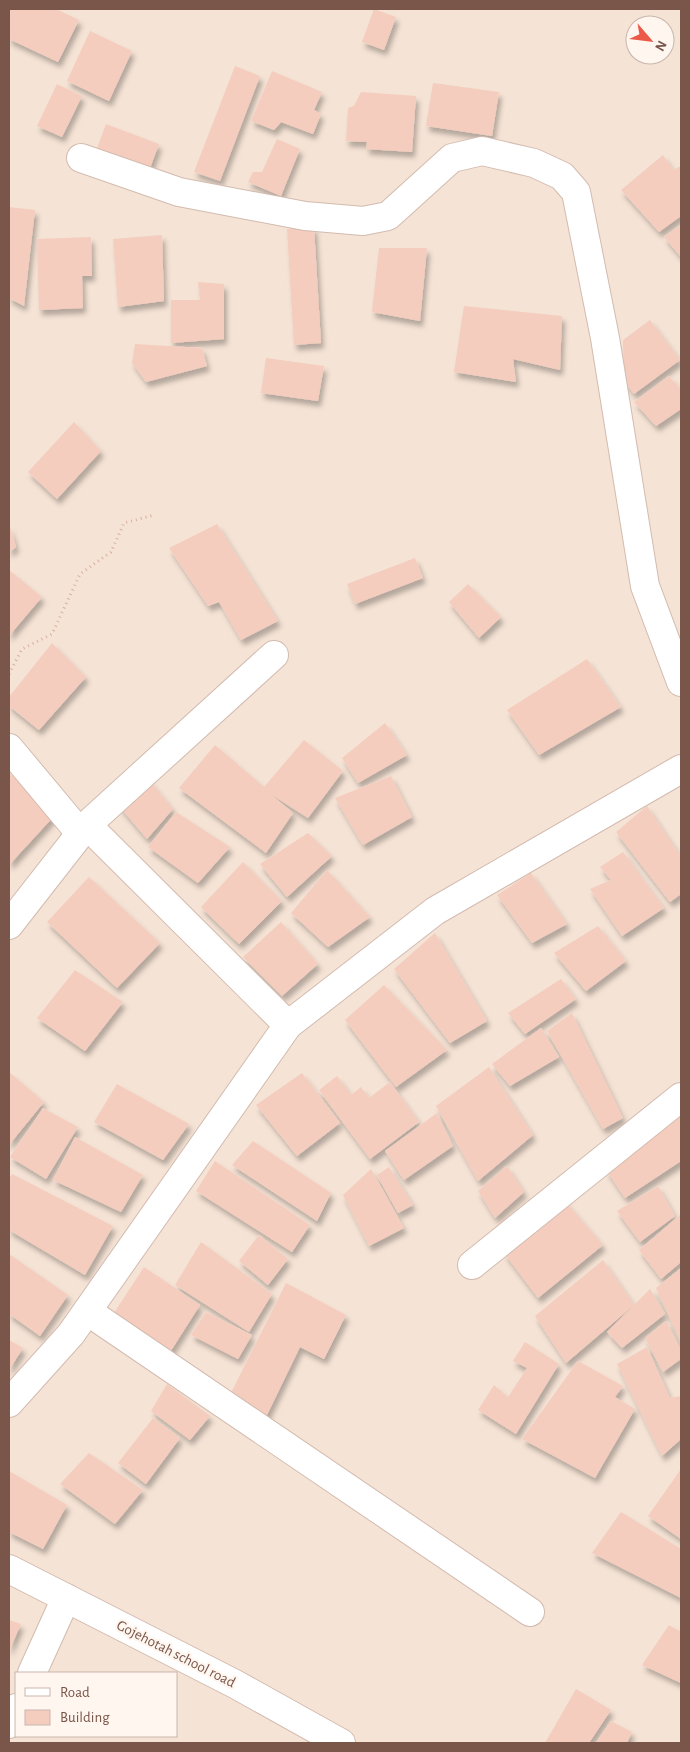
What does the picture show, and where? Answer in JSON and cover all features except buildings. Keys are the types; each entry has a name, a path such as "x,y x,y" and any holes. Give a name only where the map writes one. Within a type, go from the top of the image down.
{"street":[{"path":"81,158 179,192 305,216 363,221 388,216 452,158 482,151 534,163 562,176 576,192 605,338 645,586 681,682"},
{"path":"9,925 83,829 274,654"},
{"path":"9,748 83,829 288,1025"},
{"path":"9,1403 71,1334 288,1025 435,911 681,769"},
{"path":"472,1264 681,1096"},
{"path":"87,1311 530,1612"},
{"name":"Gojehotah school road","path":"9,1569 236,1684 308,1735 341,1743"},
{"path":"32,1672 66,1598"},
{"path":"9,1724 15,1710"}],"path":[{"path":"9,674 22,649 52,634 80,574 111,552 124,523 154,515"}],"shaded area":[{"path":"9,9 681,9 681,1743 9,1743"}]}
